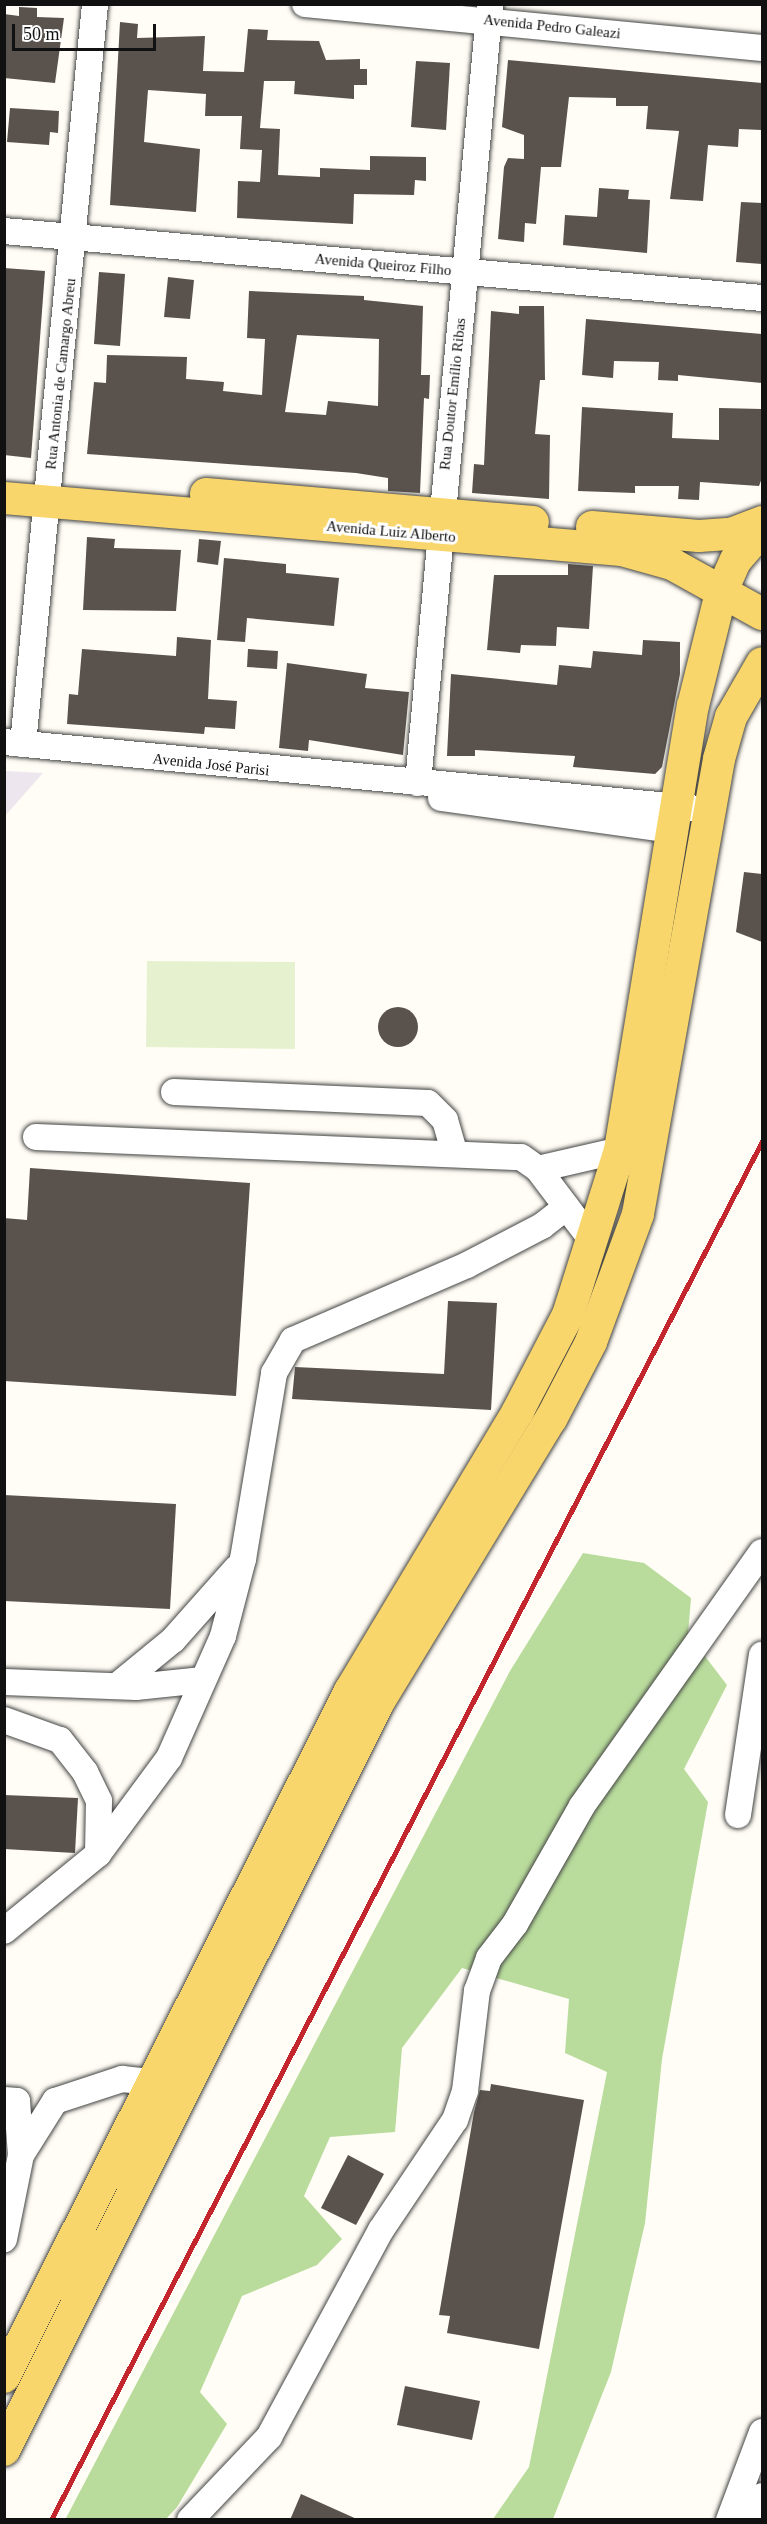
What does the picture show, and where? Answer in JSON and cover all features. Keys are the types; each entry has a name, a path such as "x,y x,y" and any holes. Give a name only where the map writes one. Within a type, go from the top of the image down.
{"main road":[{"name":"Avenida Luiz Alberto","path":"4,476 50,492"},
{"name":"Avenida Luiz Alberto","path":"4,498 50,492 440,526 622,550 672,564 762,614"},
{"name":"Avenida Luiz Alberto","path":"440,526 699,536 731,534 762,522"},
{"path":"4,2376 150,2082 350,1690 523,1402 568,1315 620,1150 674,817 721,593 736,560 762,530"},
{"path":"4,2450 378,1703 551,1419 591,1342 638,1214 710,810 731,717 762,663"}],"street":[{"name":"Rua Antonia de Camargo Abreu","path":"14,743 50,492 95,4"},
{"name":"Avenida Pedro Galeazi","path":"305,4 489,13 762,48"},
{"name":"Rua Doutor Emílio Ribas","path":"418,783 489,13"},
{"name":"Avenida Queiroz Filho","path":"4,231 762,298"},
{"name":"Avenida José Parisi","path":"14,743 418,783 674,817 710,810"},
{"path":"174,1092 428,1103 445,1120 455,1154"},
{"path":"36,1137 521,1157 538,1169 592,1242"},
{"path":"538,1169 620,1150"},
{"path":"4,1931 98,1854 169,1758 223,1636 243,1559 274,1372 293,1340 467,1265 542,1226 566,1207"},
{"path":"190,2520 269,2437 381,2230 455,2120 465,2091 477,1991 489,1958 515,1924 582,1806 762,1552"},
{"path":"118,1686 173,1640 243,1559"},
{"path":"738,1815 762,1655"},
{"path":"4,1682 118,1686 203,1680"},
{"path":"4,1720 60,1740 85,1772 99,1801 98,1854"},
{"path":"21,2155 11,2100 55,2101 122,2079 150,2082"},
{"path":"5,2235 21,2155 55,2101"},
{"path":"729,2520 762,2432"},
{"path":"754,2520 762,2496"}],"shaded area":[{"path":"4,771 43,773 5,816"}],"green space":[{"path":"147,961 295,962 295,1049 146,1047"},
{"path":"583,1553 644,1563 691,1598 688,1634 727,1685 684,1769 708,1802 662,2059 645,2223 611,2372 553,2519 493,2519 529,2467 607,2072 565,2053 569,1999 462,1968 402,2048 395,2132 330,2137 304,2196 342,2239 317,2265 242,2296 200,2392 227,2424 177,2507 166,2519 65,2520 510,1671"}],"building":[{"path":"19,7 37,8 37,17 64,18 55,83 4,78 4,14 19,16"},
{"path":"120,22 138,24 137,38 205,36 203,71 244,72 248,29 268,30 267,40 319,41 326,60 360,59 360,69 367,69 367,85 354,85 354,99 294,94 295,81 264,81 260,128 280,129 278,175 320,177 320,168 370,170 370,156 426,157 426,181 415,180 414,195 354,194 353,224 237,218 238,181 260,182 262,150 240,149 242,116 205,116 206,94 148,90 144,142 200,149 196,212 110,205"},
{"path":"508,60 762,83 762,130 739,129 738,147 708,145 703,201 670,199 679,131 646,129 648,106 616,106 616,98 569,97 561,167 541,167 536,224 525,223 524,242 498,239 504,167 508,158 524,159 524,135 502,127"},
{"path":"416,61 450,63 446,130 411,127"},
{"path":"10,108 59,111 58,133 50,132 49,145 7,142"},
{"path":"599,188 629,190 628,199 650,200 647,253 563,245 565,215 597,217"},
{"path":"741,202 762,203 762,264 736,262"},
{"path":"4,268 45,271 31,458 4,455"},
{"path":"99,272 125,274 120,346 94,344"},
{"path":"168,277 194,280 190,319 164,317"},
{"path":"249,291 364,296 364,300 423,306 421,375 430,375 429,399 424,398 420,493 388,491 388,478 356,473 87,454 94,382 106,383 107,355 187,357 186,379 224,382 223,391 262,395 265,339 247,338","holes":["297,335 379,339 378,406 328,401 326,415 285,412"]},
{"path":"519,306 544,306 545,380 540,380 535,434 550,435 549,499 472,493 474,464 484,465 491,311 519,314"},
{"path":"586,319 762,334 762,383 678,375 678,381 658,380 659,362 614,361 613,378 582,375"},
{"path":"582,407 673,413 672,438 719,440 719,408 762,409 762,478 759,486 700,482 699,500 678,499 679,486 635,486 635,493 578,491"},
{"path":"87,537 115,539 114,548 181,550 176,611 83,610"},
{"path":"199,539 221,541 218,565 197,562"},
{"path":"224,558 286,564 286,573 339,578 334,626 247,618 245,642 217,640"},
{"path":"568,564 593,566 589,629 557,627 556,646 521,645 520,653 487,650 494,575 568,575"},
{"path":"177,637 211,640 208,699 237,701 235,729 205,727 204,734 67,724 69,694 78,695 82,649 176,656"},
{"path":"643,640 680,642 680,674 662,767 655,774 573,767 575,756 475,750 475,756 447,756 451,674 557,685 559,665 591,668 593,651 642,655"},
{"path":"248,649 278,651 277,669 247,667"},
{"path":"287,663 367,674 365,688 409,692 403,755 309,740 308,751 279,748"},
{"path":"744,872 762,874 762,942 736,932"},
{"path":"398,1007 406,1008 412,1013 417,1019 417,1035 412,1041 406,1046 398,1047 390,1046 384,1041 379,1035 378,1027 379,1019 384,1013 390,1008"},
{"path":"30,1168 250,1183 236,1396 4,1381 4,1218 27,1220"},
{"path":"448,1301 497,1303 491,1410 292,1399 295,1367 444,1374"},
{"path":"4,1495 176,1504 170,1609 4,1601"},
{"path":"4,1795 78,1798 75,1853 4,1849"},
{"path":"491,2084 584,2100 539,2349 447,2333 450,2316 439,2315 474,2112 480,2090 490,2091"},
{"path":"348,2155 384,2174 356,2225 321,2208"},
{"path":"405,2386 480,2401 472,2440 397,2425"},
{"path":"301,2494 359,2520 290,2520"}],"railway":[{"path":"51,2520 762,1141"}]}
